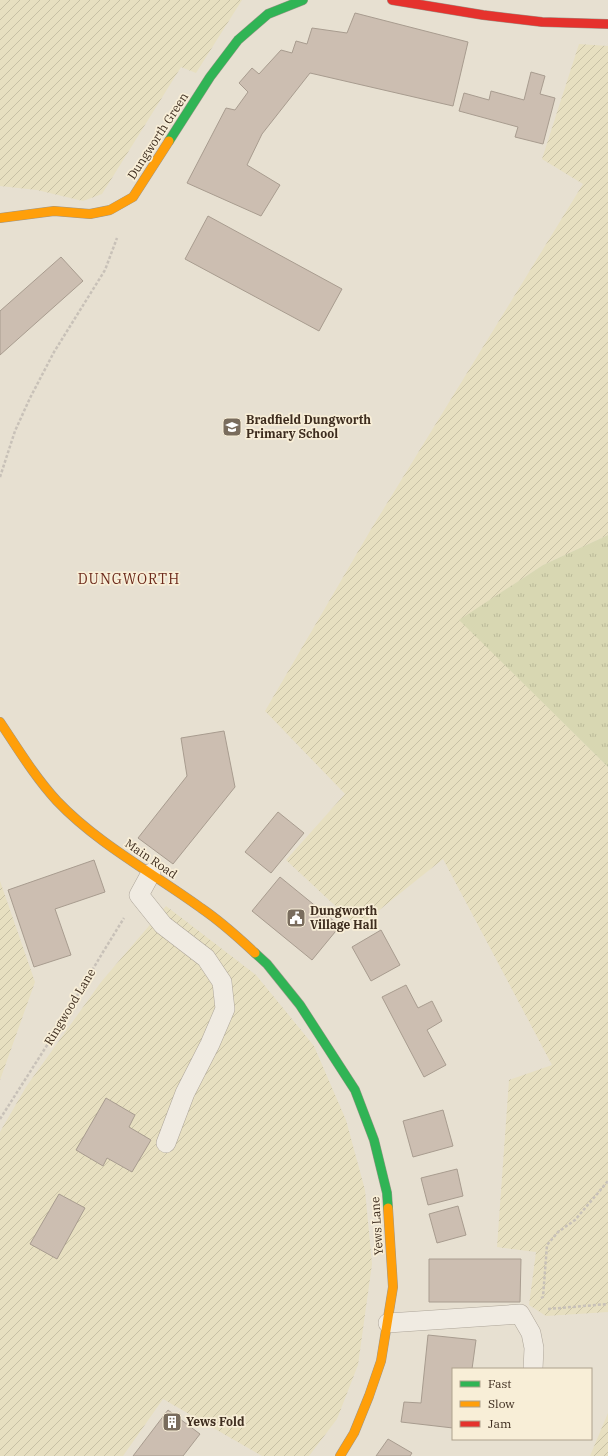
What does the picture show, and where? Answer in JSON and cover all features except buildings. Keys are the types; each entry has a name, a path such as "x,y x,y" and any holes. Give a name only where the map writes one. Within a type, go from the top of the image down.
{"main road":[{"name":"Dungworth Green","path":"0,218 54,211 90,214 110,210 133,197 210,77 238,40 268,14 303,0"},
{"path":"392,0 482,15 542,22 608,24"},
{"name":"Main Road","path":"0,722 32,770 57,801 88,829 202,908 232,932 267,964 300,1005"},
{"name":"Yews Lane","path":"300,1005 355,1090 374,1140 387,1192 393,1287 388,1323 381,1361 369,1396 354,1433 340,1456"}],"lane":[{"path":"151,873 139,895 163,925 206,958 222,982 224,1009 210,1044 185,1093 166,1143"},
{"path":"388,1323 520,1314 531,1333 534,1348 533,1368"}],"path":[{"path":"0,478 15,431 30,398 54,352 83,308 105,270 117,239 110,210"},
{"name":"Ringwood Lane","path":"0,1118 58,1028 139,895"},
{"path":"520,1314 543,1297 547,1245 558,1232 575,1220 608,1181"},
{"path":"520,1314 552,1308 608,1304"}],"shaded area":[{"path":"0,0 242,0 196,73 181,67 102,194 83,201 37,190 0,186"},
{"path":"579,44 608,46 608,535 543,565 460,620 608,767 608,1312 546,1316 529,1305 536,1252 497,1247 509,1080 552,1065 443,859 358,927 286,860 345,794 265,711 370,531 583,184 542,159"},
{"path":"0,881 35,982 0,1080"},
{"path":"166,906 256,975 314,1046 346,1120 365,1190 372,1264 358,1365 337,1419 309,1456 262,1456 163,1399 123,1456 0,1456 0,1132 26,1087 101,982"},
{"path":"608,1413 608,1456 590,1456"}],"green space":[{"path":"608,535 608,767 459,620 543,565"}],"traffic: fast":[{"path":"169,141 210,77 238,40 268,14 303,0"},
{"path":"255,953 267,964 300,1005 355,1090 374,1140 387,1193 388,1208"}],"traffic: slow":[{"path":"0,218 54,211 90,214 110,210 133,197 169,141"},
{"path":"0,722 41,782 73,817 126,858 208,913 229,929 255,953"},
{"path":"340,1456 354,1433 381,1361 393,1287 388,1208"}],"traffic: jam":[{"path":"392,0 483,15 542,22 608,24"}],"place":[{"name":"Bradfield Dungworth Primary School","path":"232,427"},
{"name":"Dungworth Village Hall","path":"296,918"},
{"name":"Yews Fold","path":"172,1422"}],"district":[{"name":"DUNGWORTH","path":"129,579"}]}
